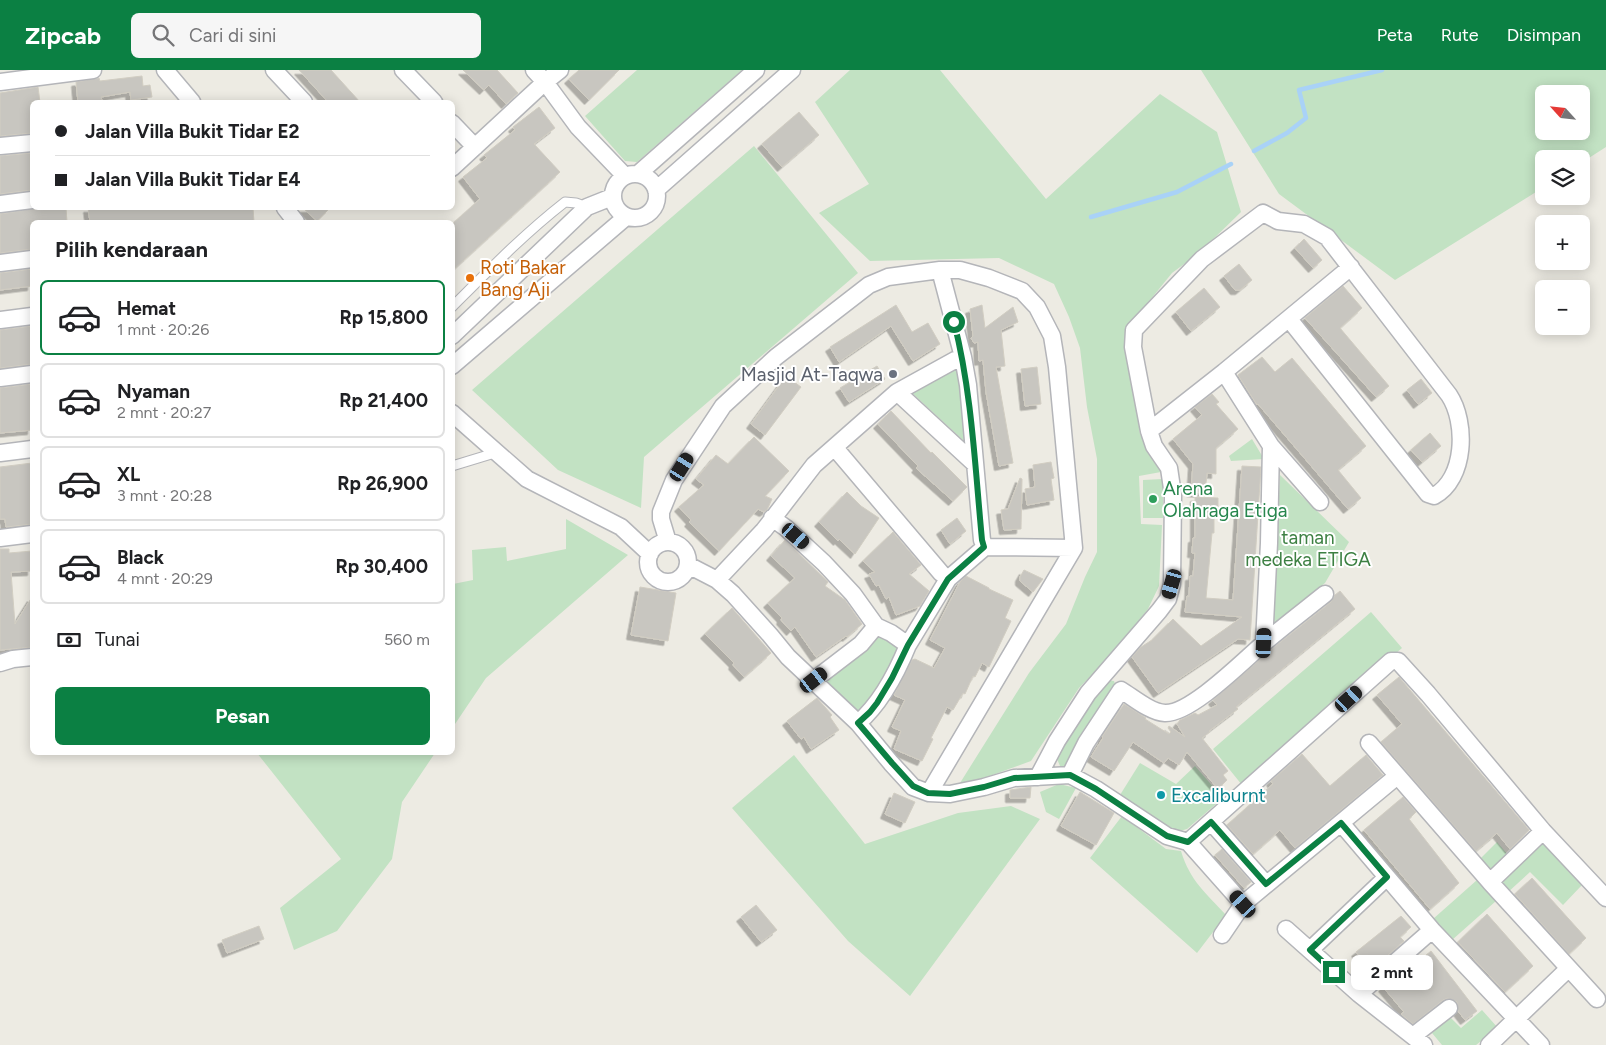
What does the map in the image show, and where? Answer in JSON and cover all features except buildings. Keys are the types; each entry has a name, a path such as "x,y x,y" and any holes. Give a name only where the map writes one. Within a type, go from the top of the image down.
{"street":[{"path":"0,82 93,70"},
{"path":"166,70 190,100"},
{"path":"274,70 302,100"},
{"path":"403,70 432,100"},
{"path":"455,165 475,147 539,76 560,70"},
{"path":"539,76 578,128 631,175 649,179 656,190 657,197 652,210 639,218 626,217 616,208 612,197 616,185 631,175 756,70"},
{"path":"656,190 792,70"},
{"path":"455,126 475,147"},
{"path":"0,146 30,143"},
{"path":"455,333 587,207 612,197"},
{"path":"0,204 30,200"},
{"path":"286,210 294,220"},
{"path":"1038,777 1057,741 1088,693 1160,610 1168,599 1172,584 1172,486 1169,468 1154,446 1149,431 1133,347 1134,330 1202,259 1263,213 1278,221 1304,224 1327,237 1456,406 1460,456 1454,474 1441,492 1434,496 1428,494 1289,319"},
{"path":"455,363 626,217"},
{"path":"0,263 30,258"},
{"path":"1149,431 1351,267"},
{"path":"940,270 963,358 968,385 984,547"},
{"path":"668,542 661,512 671,488 690,454 723,406 776,358 869,286 888,277 940,270 960,270 989,278 1022,291 1037,307 1052,336 1057,367 1074,548 928,793"},
{"path":"0,320 30,316"},
{"path":"717,580 755,541 814,465 897,392 955,360 963,358"},
{"path":"1224,372 1271,446 1320,502"},
{"path":"0,378 30,374"},
{"path":"897,392 975,464"},
{"path":"455,416 527,479 605,518 626,531 646,561 650,571 658,580 671,582 682,577 688,566 686,552 675,543 668,542 657,545 646,561"},
{"path":"1264,643 1271,446"},
{"path":"0,453 30,448"},
{"path":"835,448 948,579"},
{"path":"772,518 786,528 824,563 853,594 876,626 891,633 908,645"},
{"path":"0,538 30,534"},
{"path":"858,723 877,703 908,645 948,579 984,547 1074,548"},
{"path":"688,566 717,580 733,594 788,657 858,723 913,786 928,793 950,794 1014,778 1070,775 1096,789 1167,836 1188,842 1243,904"},
{"path":"1112,666 1121,690 1147,707 1163,713 1175,712 1191,703 1229,675 1264,643 1325,594"},
{"path":"814,680 860,644 876,626"},
{"path":"0,663 30,657"},
{"path":"1188,842 1391,661 1398,661 1543,831 1606,898"},
{"path":"1070,775 1086,743 1121,690"},
{"path":"1368,743 1396,777 1597,999"},
{"path":"1222,935 1243,904 1396,777"},
{"path":"1211,822 1266,884"},
{"path":"1341,823 1432,930 1541,1045"},
{"path":"1490,882 1543,831"},
{"path":"1310,950 1387,877"},
{"path":"1286,929 1359,994 1419,1041 1449,1008"},
{"path":"1359,994 1432,930"},
{"path":"1489,1045 1568,969"}],"lane":[{"path":"455,304 538,223 565,202 587,207"},
{"path":"455,465 498,452"}],"green space":[{"path":"637,70 742,70 637,162 625,161 585,116"},
{"path":"850,70 940,70 1046,199 1160,94 1217,132 1241,212 1199,253 1172,273 1125,331 1140,434 1161,472 1139,476 1141,524 1162,525 1159,586 1148,609 1116,650 1079,688 1031,761 984,778 960,783 1029,673 1066,624 1097,552 1097,459 1087,407 1080,348 1054,284 999,258 870,261 819,213 869,184 815,102"},
{"path":"1201,70 1606,70 1606,147 1590,157 1590,150 1535,150 1535,193 1395,280 1279,194"},
{"path":"754,146 858,273 644,457 641,508 558,470 472,390"},
{"path":"958,366 966,443 911,392"},
{"path":"1252,439 1264,459 1231,461 1229,456"},
{"name":"taman medeka ETIGA","path":"1280,475 1349,542 1325,583 1273,625"},
{"name":"Arena Olahraga Etiga","path":"1163,479 1163,518 1143,518 1143,480"},
{"path":"566,519 628,555 486,678 455,724 455,584 473,580 472,550 506,547 507,561 566,549"},
{"path":"1371,612 1402,648 1242,785 1213,749"},
{"path":"878,634 899,648 881,682 858,712 826,681"},
{"path":"1106,680 1114,681 1117,689 1066,767 1060,766 1057,759 1063,744"},
{"path":"259,755 434,755 402,802 392,859 337,931 294,950 280,908 341,859"},
{"path":"794,755 865,844 958,813 1011,806 1040,819 910,996 848,941 732,808"},
{"path":"1140,763 1176,784 1195,766 1223,798 1187,829 1174,830 1120,795"},
{"path":"1059,784 1076,788 1059,819 1046,812 1040,792"},
{"path":"1122,816 1166,849 1181,851 1194,879 1226,915 1197,953 1090,858"},
{"path":"1543,841 1582,885 1563,905 1530,872 1506,894 1498,887"},
{"path":"1497,842 1509,856 1489,876 1475,864"},
{"path":"1477,880 1496,901 1452,940 1433,919"},
{"path":"1482,1010 1498,1028 1476,1045 1442,1045 1432,1033 1449,1016 1461,1028"}],"waterway":[{"path":"1254,151 1287,133 1306,118 1299,90 1382,70"},
{"path":"1091,217 1177,192 1231,164"}],"place":[{"name":"Roti Bakar Bang Aji","path":"470,278"},
{"name":"Masjid At-Taqwa","path":"893,374"},
{"name":"Arena Olahraga Etiga","path":"1153,499"},
{"name":"Excaliburnt","path":"1161,795"}],"route":[{"path":"954,322 968,385 984,547 948,579 908,645 877,703 858,723 913,786 928,793 950,794 1014,778 1070,775 1096,789 1167,836 1188,842 1211,822 1266,884 1341,823 1387,877 1310,950 1334,972"}]}
